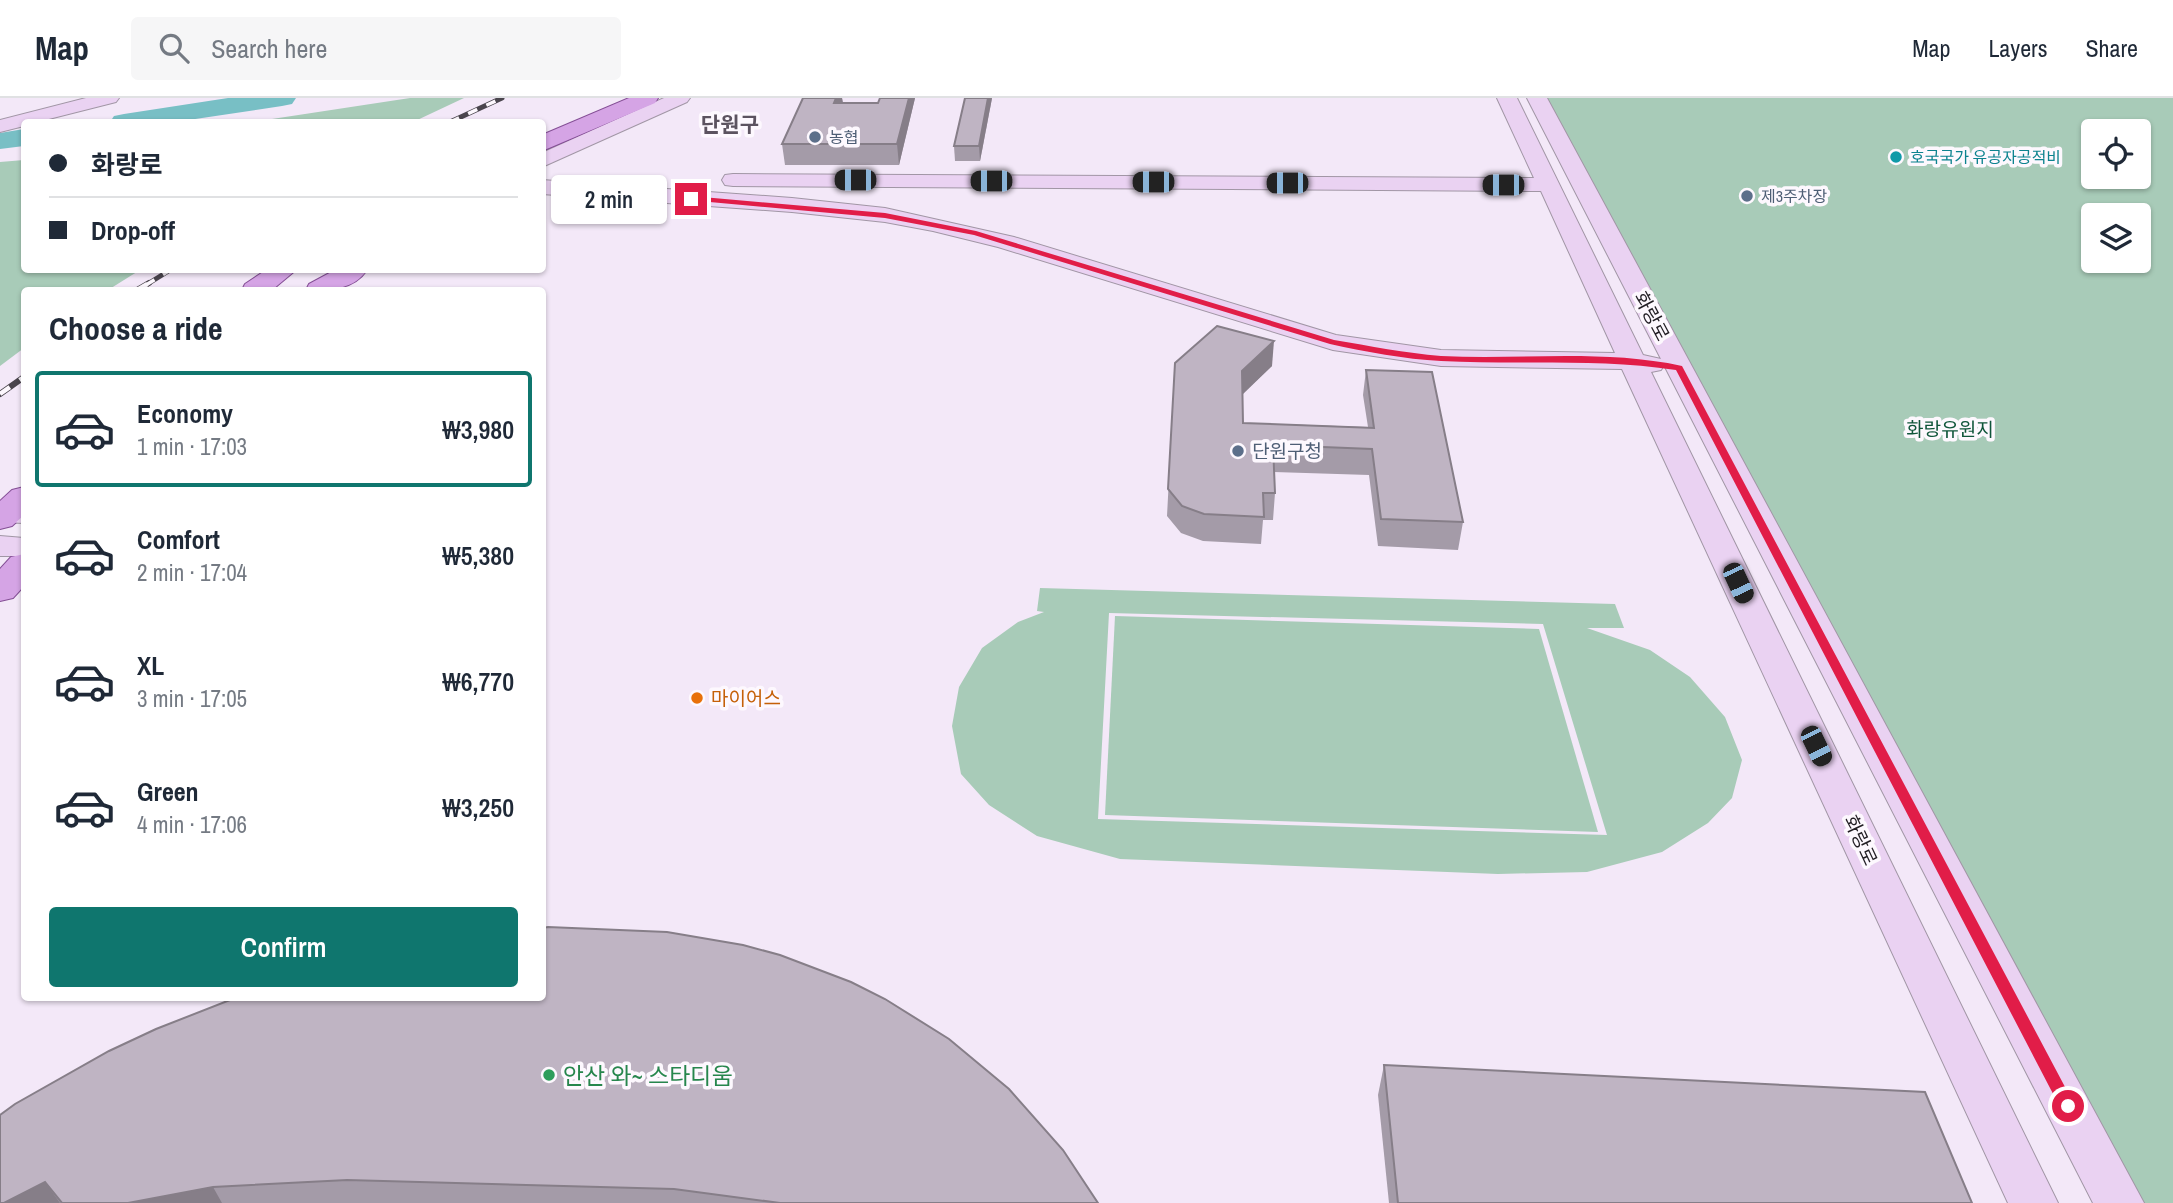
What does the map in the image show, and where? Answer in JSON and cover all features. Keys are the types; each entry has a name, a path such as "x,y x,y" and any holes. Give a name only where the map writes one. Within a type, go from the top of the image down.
{"main road":[{"path":"546,128 612,98"},
{"path":"546,154 647,98"},
{"path":"259,287 279,273"},
{"path":"321,287 338,273"},
{"path":"323,287 348,273"},
{"path":"8,512 21,479"},
{"path":"0,590 21,568"}],"street":[{"path":"0,113 65,98"},
{"path":"28,119 110,98"},
{"path":"546,155 680,98"},
{"name":"화랑로","path":"1507,98 2033,1203"},
{"name":"화랑로","path":"1536,98 2119,1203"},
{"path":"0,126 21,121"},
{"path":"692,179 1548,185"},
{"path":"546,187 792,205 885,215 1006,242 1333,342 1441,358 1635,367"},
{"path":"546,198 823,216 920,230 1047,264 1297,345 1366,359 1421,366 1679,368"},
{"path":"8,512 21,540"}],"green space":[{"path":"410,98 464,98 419,119 272,119"},
{"name":"화랑유원지","path":"1535,98 2173,98 2173,1203 2093,1203"},
{"path":"21,160 21,273 135,273 113,287 21,287 21,350 0,366 0,162"},
{"path":"1040,588 1615,604 1624,628 1587,628 1650,650 1690,677 1725,717 1742,760 1732,798 1708,823 1662,852 1587,872 1498,874 1120,859 1037,836 989,805 961,774 952,726 959,687 982,648 1018,622 1044,612 1037,611","holes":["1109,613 1543,624 1607,835 1098,819"]},
{"path":"1115,616 1539,629 1598,832 1105,815"}],"building":[{"path":"803,98 836,98 834,103 878,103 880,98 909,98 897,144 782,144"},
{"path":"965,98 988,98 979,146 954,146"},
{"name":"단원구청","path":"1217,326 1274,341 1242,371 1243,423 1374,428 1366,370 1432,372 1463,522 1381,519 1372,449 1273,445 1275,493 1263,493 1264,517 1204,514 1182,506 1168,489 1175,363"},
{"name":"안산 와~ 스타디움","path":"546,927 667,932 743,945 780,955 851,982 885,999 949,1039 1009,1089 1063,1150 1098,1203 780,1203 674,1189 347,1180 213,1187 128,1203 62,1203 45,1182 0,1203 0,1115 109,1051 227,1001 546,1001"},
{"path":"1384,1065 1925,1092 1972,1203 1398,1203"}],"waterway":[{"path":"144,119 282,98"},
{"path":"4,141 21,138"}],"railway":[{"path":"456,119 502,98"},
{"path":"146,285 165,273"},
{"path":"142,287 149,283"},
{"path":"0,394 21,379"}],"place":[{"name":"농협","path":"815,137"},
{"name":"호국국가 유공자공적비","path":"1896,157"},
{"name":"제3주차장","path":"1747,196"},
{"name":"단원구청","path":"1238,451"},
{"name":"마이어스","path":"697,698"},
{"name":"안산 와~ 스타디움","path":"549,1075"}],"district":[{"name":"단원구","path":"730,124"}],"route":[{"path":"691,199 792,205 885,215 976,233 1201,304 1333,342 1388,352 1441,358 1632,361 1679,368 2068,1106"}]}
